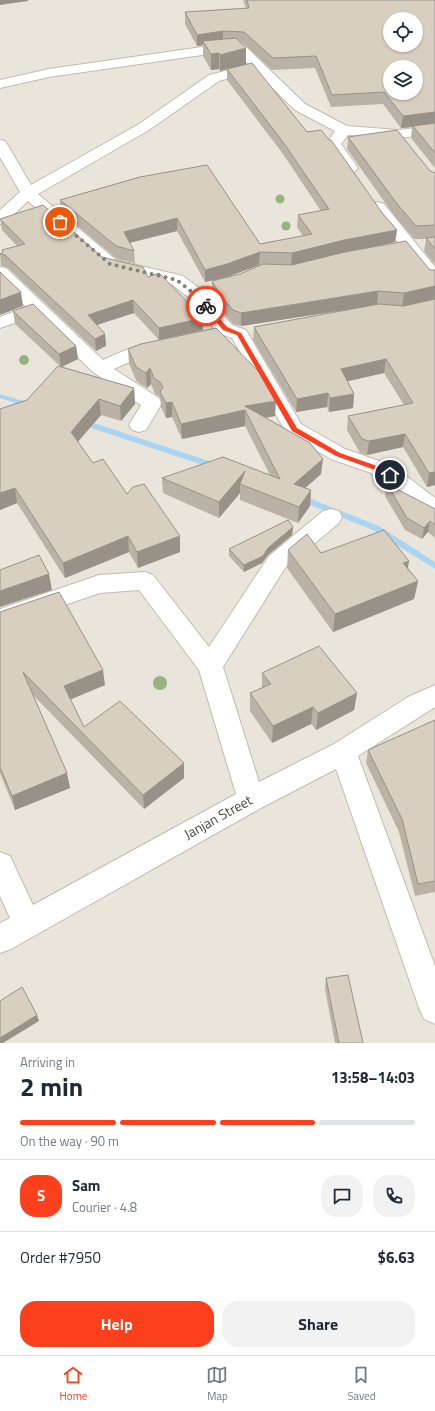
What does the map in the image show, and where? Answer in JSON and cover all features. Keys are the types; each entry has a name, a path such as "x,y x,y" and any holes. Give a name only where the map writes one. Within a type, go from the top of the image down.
{"street":[{"path":"0,84 49,73 223,48 239,48 300,107 344,130 403,140 435,130"},
{"path":"0,219 28,193 144,127 214,78 259,67"},
{"path":"344,130 333,144 361,183"},
{"path":"0,144 28,193 110,264 177,280 192,292 225,328 247,333"},
{"path":"370,196 389,222 402,248 435,278"},
{"path":"402,248 429,245"},
{"path":"0,272 100,368 152,403 139,425"},
{"path":"192,292 213,287"},
{"path":"0,323 38,308"},
{"path":"206,337 247,333"},
{"path":"247,333 294,429 338,454 378,468 401,482 435,510"},
{"path":"100,368 135,353 170,345"},
{"path":"210,666 277,562 331,517"},
{"path":"0,618 99,584 146,581 210,666 251,799"},
{"name":"Janjan Street","path":"0,939 251,799 343,752 417,704 435,695"},
{"path":"343,752 435,1008"},
{"path":"0,865 27,923"}],"shaded area":[{"path":"0,0 435,0 435,1043 0,1043"}],"building":[{"path":"247,0 435,0 435,112 403,116 390,100 423,100 423,60 383,60 383,92 332,95 316,56 273,58 244,32 223,31 197,35 185,12 249,8"},
{"path":"236,38 246,48 220,55 219,53 211,54 203,41"},
{"path":"252,63 307,132 321,130 329,140 331,140 383,214 397,230 344,240 292,253 260,252 205,270 177,218 124,232 134,251 116,246 60,200 140,177 207,165 260,244 312,234 298,215 329,209 283,142 227,69"},
{"path":"435,123 435,153 413,126"},
{"path":"397,130 430,171 435,173 435,225 416,226 398,205 348,137"},
{"path":"43,205 102,257 143,267 148,277 159,273 203,318 159,328 133,300 88,315 105,334 95,339 5,255 0,254 3,252 2,250 25,244 0,219"},
{"path":"435,237 435,249 426,238"},
{"path":"406,241 430,270 435,270 435,286 404,293 378,291 241,313 233,310 220,295 212,281 240,274 263,264 292,265 345,252"},
{"path":"0,272 21,292 0,300"},
{"path":"435,299 435,472 429,473 405,434 369,441 362,439 348,416 413,403 386,359 341,369 354,394 330,398 328,393 297,399 254,327 379,304 404,306"},
{"path":"33,304 76,346 59,354 13,311"},
{"path":"216,328 259,372 276,401 245,406 310,443 323,459 294,484 311,490 299,507 240,484 245,471 219,502 162,478 223,457 280,479 245,410 181,424 172,402 166,403 160,392 163,387 160,382 154,378 150,368 146,373 136,367 128,349 141,344"},
{"path":"58,366 134,388 120,406 99,399 71,432 93,463 103,459 127,494 133,487 144,484 180,536 137,552 128,536 63,563 15,488 0,493 0,409 27,400"},
{"path":"387,484 435,509 435,525 430,521 424,528 407,518"},
{"path":"288,520 293,527 268,548 263,556 259,558 244,565 229,549"},
{"path":"384,530 409,561 403,563 418,581 335,614 288,550 307,534 321,553"},
{"path":"39,555 49,574 0,591 0,570"},
{"path":"59,592 103,670 64,686 84,727 120,701 184,763 143,795 23,672 67,773 12,796 0,767 0,612"},
{"path":"319,646 357,693 318,713 313,707 273,726 250,693 271,684 262,673"},
{"path":"435,720 435,881 418,884 402,819 368,750"},
{"path":"348,975 363,1043 339,1043 326,978"},
{"path":"22,987 37,1015 0,1038 0,1001"}],"waterway":[{"path":"0,396 31,406"},
{"path":"82,422 215,466"},
{"path":"301,498 376,528 435,566"}],"way so far":[{"path":"60,222 110,264 177,280 206,306"}],"route":[{"path":"206,306 225,328 239,334 294,429 338,454 378,468 390,475"}]}
